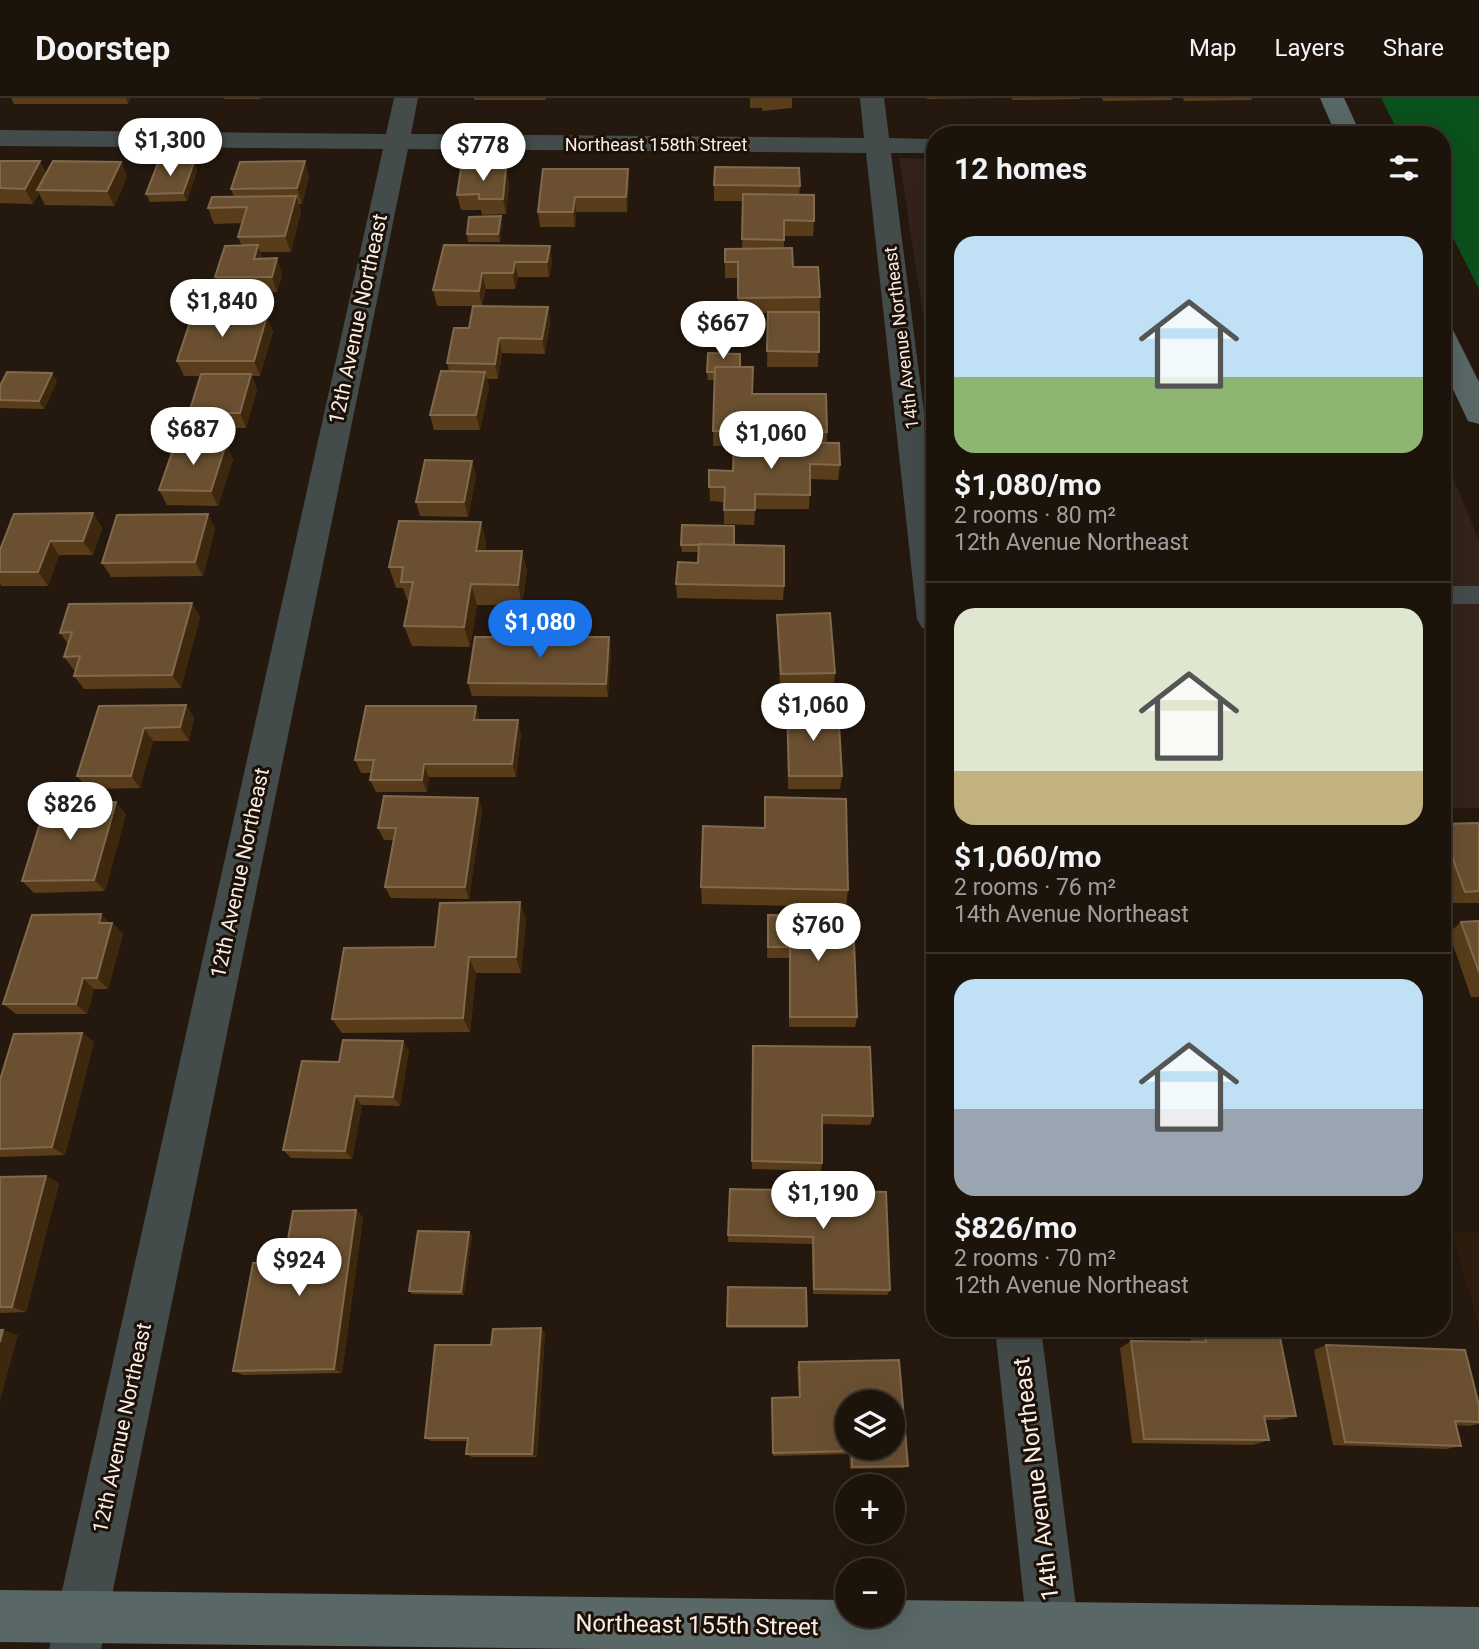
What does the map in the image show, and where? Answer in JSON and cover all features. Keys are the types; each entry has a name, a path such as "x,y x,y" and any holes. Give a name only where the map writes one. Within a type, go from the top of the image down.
{"street":[{"name":"12th Avenue Northeast","path":"79,1633 406,98"},
{"name":"14th Avenue Northeast","path":"872,98 926,550"},
{"path":"1332,98 1345,126"},
{"name":"Northeast 158th Street","path":"0,138 926,146"},
{"path":"1451,354 1479,414"},
{"name":"14th Avenue Northeast","path":"1019,1337 1053,1630"},
{"name":"Northeast 155th Street","path":"0,1616 79,1633 1053,1630 1479,1633"}],"lane":[{"path":"1451,595 1479,595"}],"shaded area":[{"path":"899,158 926,159 926,333"},
{"path":"1451,472 1479,541 1479,808 1451,808"},
{"path":"1452,1232 1479,1233 1479,1328"}],"green space":[{"path":"1381,98 1479,98 1479,289 1451,234 1451,126 1395,126"}],"building":[{"path":"0,161 40,161 25,189 0,188"},
{"path":"53,161 121,162 107,191 37,190"},
{"path":"305,161 297,188 231,189 240,162"},
{"path":"194,162 183,193 146,194 158,163"},
{"path":"715,167 799,168 800,186 714,185"},
{"path":"506,168 503,199 479,199 479,194 457,195 461,169"},
{"path":"543,169 628,169 626,197 575,197 573,212 538,212"},
{"path":"743,194 814,195 814,221 784,220 784,240 742,239"},
{"path":"296,196 285,236 238,237 247,207 208,208 212,197"},
{"path":"501,216 498,234 467,234 469,217"},
{"path":"258,245 254,259 277,258 272,277 215,277 225,246"},
{"path":"444,245 550,246 547,262 515,262 513,273 482,273 479,291 433,290"},
{"path":"792,248 793,267 818,267 820,297 738,298 738,262 725,262 725,249"},
{"path":"473,306 548,307 542,339 499,338 495,364 447,363 454,328 469,328"},
{"path":"768,312 819,312 819,352 767,351"},
{"path":"192,316 267,316 254,361 177,361"},
{"path":"708,353 740,354 740,367 715,367 715,372 707,372"},
{"path":"715,367 753,367 752,394 826,394 827,432 713,431"},
{"path":"441,371 485,372 476,415 430,415"},
{"path":"7,372 52,373 39,401 0,400 0,386"},
{"path":"201,374 251,374 240,413 189,413"},
{"path":"734,442 839,443 840,465 810,464 810,495 755,494 755,510 724,510 725,487 709,487 709,470 733,471"},
{"path":"175,444 226,444 211,491 159,490"},
{"path":"425,460 472,461 464,502 416,502"},
{"path":"93,513 83,541 50,541 38,572 0,572 0,550 14,514"},
{"path":"208,514 195,562 102,563 117,515"},
{"path":"399,521 481,522 476,551 522,551 518,585 471,584 464,627 404,626 413,582 401,582 403,567 389,567"},
{"path":"682,525 734,526 734,545 681,545"},
{"path":"699,544 784,546 784,586 676,584 678,562 698,563"},
{"path":"192,603 172,675 74,676 80,656 64,657 72,632 60,633 69,604"},
{"path":"830,613 835,673 781,674 777,615"},
{"path":"475,637 609,637 606,684 468,683"},
{"path":"186,705 180,727 144,728 131,776 77,776 99,706"},
{"path":"366,706 476,706 474,720 518,720 512,764 424,764 422,780 370,780 374,760 355,760"},
{"path":"787,708 831,708 833,724 839,724 842,776 789,776"},
{"path":"384,796 478,798 465,887 385,887 396,828 378,828"},
{"path":"765,797 846,799 848,890 701,887 703,826 765,828"},
{"path":"116,802 94,880 22,881 46,804"},
{"path":"1479,823 1479,891 1465,892 1451,854 1451,824"},
{"path":"520,902 516,957 469,957 463,1018 332,1019 344,948 435,947 440,903"},
{"path":"101,914 99,923 112,923 97,978 83,978 76,1004 3,1004 32,915"},
{"path":"768,915 853,916 857,1017 790,1017 790,947 768,947"},
{"path":"1479,921 1479,972 1461,922"},
{"path":"82,1033 52,1147 0,1149 0,1080 14,1034"},
{"path":"343,1040 403,1041 393,1097 355,1096 345,1151 283,1150 302,1061 339,1062"},
{"path":"753,1046 870,1047 873,1116 822,1115 822,1163 752,1161"},
{"path":"46,1176 12,1307 0,1307 0,1177"},
{"path":"730,1189 886,1192 890,1290 814,1289 813,1237 728,1235"},
{"path":"356,1210 334,1369 233,1371 253,1263 284,1262 293,1211"},
{"path":"418,1231 469,1232 461,1292 409,1291"},
{"path":"728,1287 806,1288 807,1326 727,1326"},
{"path":"541,1328 532,1454 466,1454 468,1438 425,1438 435,1345 491,1345 493,1329"},
{"path":"1205,1337 1280,1337 1296,1416 1264,1416 1269,1440 1144,1439 1131,1341 1206,1342"},
{"path":"1326,1345 1465,1350 1479,1405 1479,1422 1455,1421 1461,1446 1345,1442"},
{"path":"899,1360 902,1390 835,1390 835,1451 773,1453 772,1398 800,1397 799,1362"},
{"path":"905,1431 908,1466 852,1467 852,1460 905,1460"}]}
